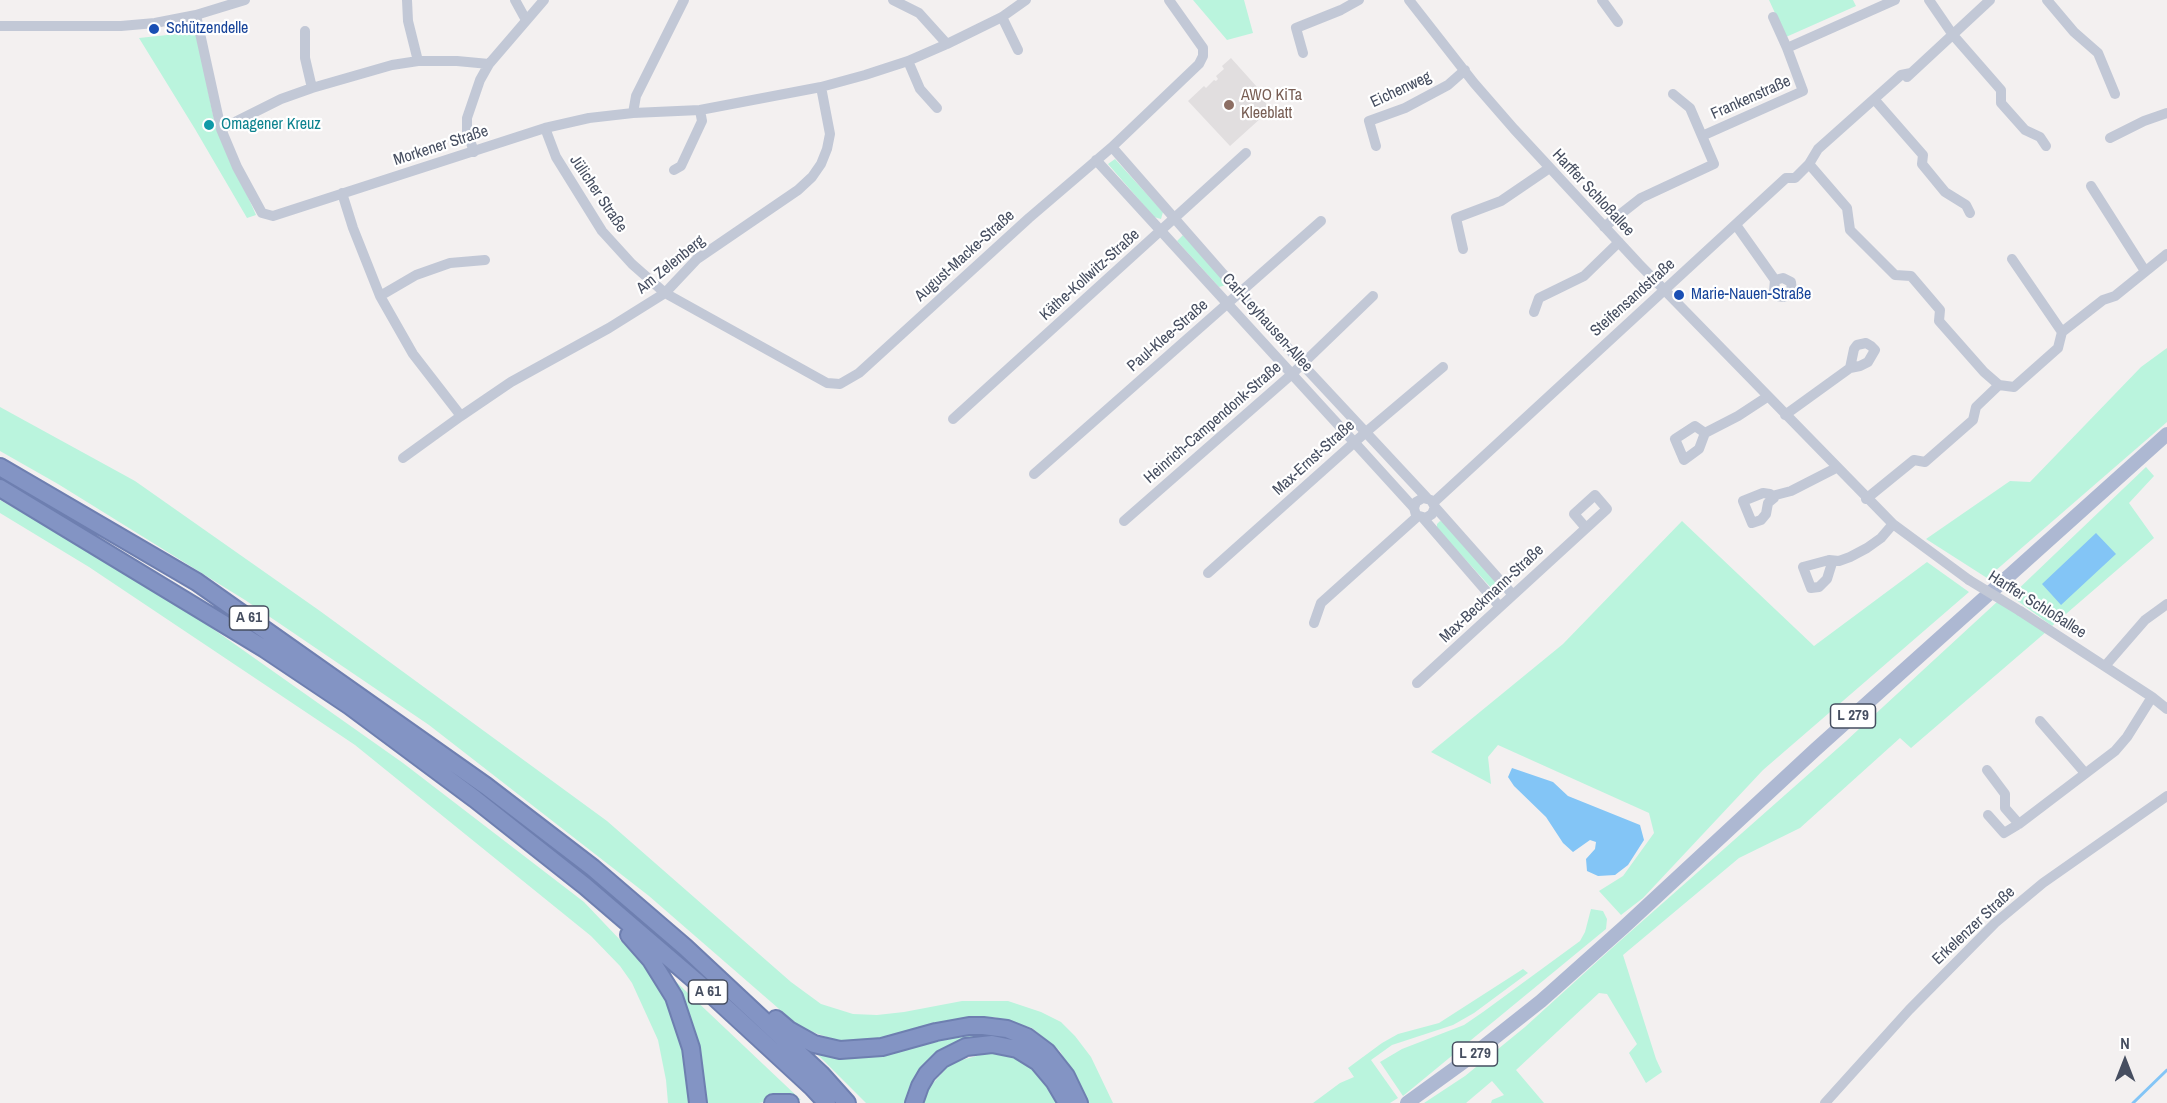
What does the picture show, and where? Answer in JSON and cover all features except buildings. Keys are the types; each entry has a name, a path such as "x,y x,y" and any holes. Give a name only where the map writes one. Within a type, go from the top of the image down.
{"highway":[{"name":"A 61","path":"0,467 197,582 477,779 593,868 721,979 848,1103"},
{"name":"A 61","path":"0,488 227,625 350,706 476,799 585,886 711,994 827,1103"},
{"path":"585,886 595,905 629,935 651,960 674,997 691,1048 698,1103"},
{"path":"721,979 752,998 789,1030 814,1044 827,1047 855,1050 882,1047 936,1032 969,1026 997,1027 1015,1032 1038,1044 1056,1061 1080,1103"},
{"path":"914,1103 927,1074 942,1059 966,1047 992,1044 1017,1049 1038,1062 1054,1081 1067,1103"},
{"path":"773,1103 790,1103"}],"main road":[{"name":"L 279","path":"1407,1103 1469,1059 1549,993 1633,919 1816,749 2167,434"}],"street":[{"path":"0,26 121,26 164,22 245,0"},
{"path":"406,0 408,21 418,61"},
{"path":"515,0 526,20"},
{"path":"474,152 467,131 467,118 480,80 489,64 544,0"},
{"path":"633,113 636,96 684,0"},
{"path":"892,0 919,13 947,44"},
{"name":"Morkener Straße","path":"221,129 237,167 262,213 273,216 545,128 589,117 700,110 821,87 908,62 1002,17 1026,0"},
{"name":"August-Macke-Straße","path":"665,293 826,383 840,384 859,373 1112,147 1199,64 1203,56 1203,48 1169,0"},
{"path":"1303,53 1296,28 1341,10 1359,0"},
{"name":"Harffer Schloßallee","path":"1409,0 1464,70 1548,169 1866,499 1893,524 1969,580 2105,666 2167,709"},
{"path":"1602,0 1618,22"},
{"name":"Frankenstraße","path":"1787,48 1895,0"},
{"path":"1929,0 1953,35 2001,90 2001,103 2025,130 2040,137 2046,146"},
{"name":"Steifensandstraße","path":"1431,502 1786,178 1795,178 1837,141 1837,132 1877,97 1888,95 1990,0"},
{"path":"2047,0 2074,32 2098,53 2115,94"},
{"path":"196,15 221,129 281,99 392,65 418,61 489,64"},
{"path":"1002,17 1018,50"},
{"name":"Frankenstraße","path":"1702,136 1803,91 1773,17"},
{"path":"305,31 305,58 312,88"},
{"path":"908,62 920,89 937,108"},
{"name":"Eichenweg","path":"1376,146 1369,121 1405,108 1448,85 1464,70"},
{"name":"Am Zelenberg","path":"403,458 511,382 609,328 665,293 697,259 798,190 812,177 821,164 830,134 821,87"},
{"path":"1604,227 1641,198 1714,164 1690,108 1673,94"},
{"path":"1877,97 1923,155 1922,164 1945,192 1966,205 1970,213"},
{"path":"674,170 681,166 702,121 700,110"},
{"path":"2110,138 2129,125 2167,113"},
{"name":"Jülicher Straße","path":"545,128 556,157 602,231 632,264 665,293"},
{"name":"Carl-Leyhausen-Allee","path":"1112,147 1302,364 1431,502 1513,595"},
{"name":"Käthe-Kollwitz-Straße","path":"953,419 1246,153"},
{"name":"Carl-Leyhausen-Allee","path":"1096,160 1354,442 1500,607"},
{"path":"1812,161 1847,208 1850,230 1895,275 1911,276 1925,290 1940,310 1939,321 1984,372 1999,385 2014,387 2058,348 2062,332 2103,300 2115,296 2167,254"},
{"path":"1463,249 1456,218 1501,201 1548,169"},
{"path":"2091,186 2145,271"},
{"path":"342,193 352,228 380,296 412,354 461,416"},
{"name":"Paul-Klee-Straße","path":"1034,474 1321,221"},
{"path":"1736,225 1775,280"},
{"path":"1534,312 1539,298 1584,276 1619,242"},
{"path":"2012,259 2062,332"},
{"path":"380,296 416,275 450,263 484,260"},
{"name":"Heinrich-Campendonk-Straße","path":"1124,521 1292,374 1373,296"},
{"name":"Max-Ernst-Straße","path":"1208,573 1354,442 1443,367"},
{"path":"1785,415 1850,368"},
{"path":"1866,499 1914,460 1925,462 1973,420 1976,407 1999,385"},
{"path":"1705,433 1738,416 1767,397"},
{"path":"1772,496 1791,491 1836,468"},
{"path":"1314,623 1321,603 1418,514 1432,514 1431,502 1419,499 1418,514"},
{"path":"1829,560 1839,561 1867,548 1881,538 1893,524"},
{"name":"Max-Beckmann-Straße","path":"1418,683 1586,528"},
{"path":"2105,666 2145,620 2167,604"},
{"path":"1988,815 2004,833 2019,824 2115,751 2127,737 2152,697"},
{"path":"2040,721 2085,773"},
{"path":"1987,770 2005,794 2005,808 2019,824"},
{"name":"Erkelenzer Straße","path":"1825,1103 1909,1010 1995,923 2043,883 2167,796"}],"shaded area":[{"name":"AWO KiTa Kleeblatt","path":"1231,58 1266,97 1263,100 1271,109 1230,146 1188,101 1204,86 1206,88 1218,79 1216,76 1224,69 1222,66"}],"green space":[{"path":"1193,0 1244,0 1253,33 1227,40"},
{"path":"1769,0 1853,0 1856,6 1786,37"},
{"path":"196,32 214,120 256,215 247,218 139,38"},
{"path":"1115,159 1163,212 1161,219 1154,217 1108,164"},
{"path":"1183,235 1226,282 1226,285 1219,287 1177,241"},
{"path":"2167,348 2167,422 1987,578 1926,539 2010,481 2030,482 2141,367"},
{"path":"0,407 135,481 320,611 607,821 791,982 821,1004 853,1014 877,1015 962,1001 1008,1001 1041,1012 1061,1022 1075,1036 1091,1057 1113,1103 1087,1103 1060,1051 1032,1028 994,1017 965,1018 894,1037 862,1042 838,1041 801,1028 649,896 429,725 245,600 58,484 0,451"},
{"path":"2146,467 2154,476 2129,503 2154,538 2052,626 2011,596"},
{"path":"0,500 199,619 403,763 584,902 643,964 668,1006 682,1047 689,1103 668,1103 658,1040 632,983 620,966 591,936 355,745 89,567 0,513"},
{"path":"1440,521 1444,522 1501,585 1500,589 1493,590 1437,528"},
{"path":"1682,521 1814,646 1927,562 1969,592 1763,770 1643,898 1621,915 1599,891 1623,876 1654,833 1649,813 1498,745 1488,757 1491,784 1431,752 1563,644"},
{"path":"1998,601 2046,632 1911,748 1900,738 1800,828 1739,858 1623,955 1662,1072 1646,1083 1629,1053 1637,1044 1607,994 1599,993 1516,1070 1544,1103 1491,1103 1492,1100 1504,1095 1492,1081 1466,1103 1424,1103 1465,1076 1525,1027 1846,741"},
{"path":"1591,909 1603,911 1607,919 1606,929 1403,1096 1380,1062 1402,1049 1464,1025 1483,1012 1580,941 1585,932"},
{"path":"1523,969 1528,973 1474,1013 1453,1025 1392,1045 1371,1060 1398,1098 1390,1103 1313,1103 1340,1083 1354,1077 1348,1068 1382,1043 1398,1034 1439,1023"},
{"path":"671,977 801,1100 781,1098 759,1103 702,1103"},
{"path":"970,1032 1012,1036 1039,1059 967,1042 907,1103 866,1103 813,1050"},
{"path":"991,1052 1013,1056 1037,1071 1057,1103 924,1103 926,1091 951,1063"}],"water":[{"path":"2096,533 2116,554 2061,605 2042,584"},
{"path":"1512,768 1553,782 1568,796 1640,825 1644,840 1628,865 1615,875 1598,876 1587,871 1586,859 1595,849 1596,842 1590,840 1573,852 1563,843 1546,817 1514,786 1508,777"}],"waterway":[{"path":"2133,1103 2167,1070"}],"place":[{"name":"Schützendelle","path":"154,29"},
{"name":"AWO KiTa Kleeblatt","path":"1229,105"},
{"name":"Omagener Kreuz","path":"209,125"},
{"name":"Marie-Nauen-Straße","path":"1679,295"}]}
